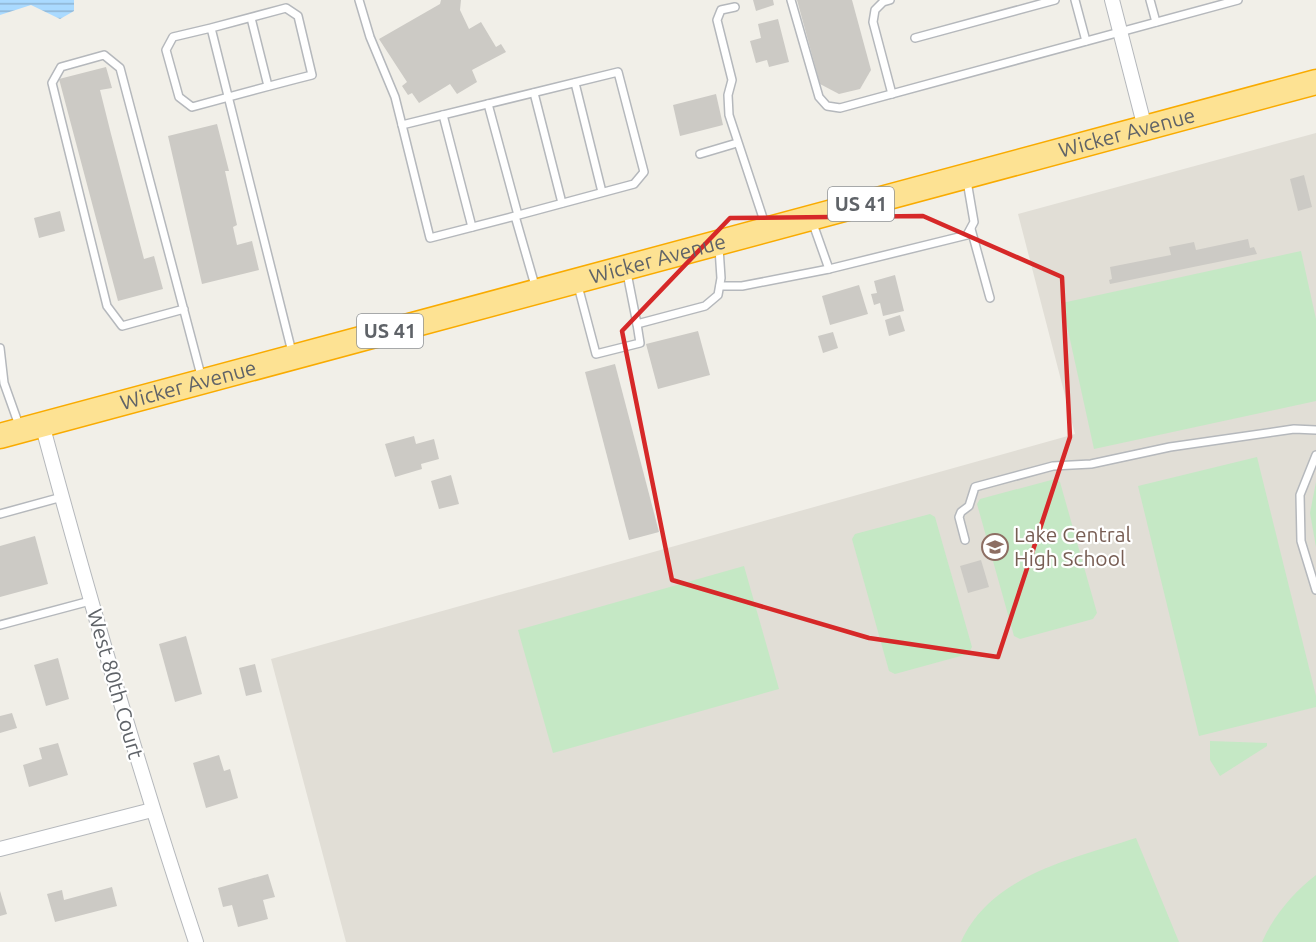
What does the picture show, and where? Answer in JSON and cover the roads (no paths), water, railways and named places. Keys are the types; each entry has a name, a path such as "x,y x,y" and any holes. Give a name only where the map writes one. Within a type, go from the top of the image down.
{"highway":[{"name":"Wicker Avenue","path":"21,430 1316,82"}],"street":[{"path":"1112,0 1145,128"},
{"name":"West 80th Court","path":"21,430 62,497 90,601 152,810 196,942"},
{"path":"0,849 152,810"}],"lane":[{"path":"359,0 370,37 395,98 402,126 430,238 634,184 644,172 618,72 402,126"},
{"path":"791,0 819,97 827,105 840,108 1238,0"},
{"path":"890,0 883,2 875,10 873,22 892,94"},
{"path":"915,39 1055,0"},
{"path":"1075,0 1086,41"},
{"path":"1150,0 1155,22"},
{"path":"735,7 721,10 717,20 732,80 729,115 766,230"},
{"path":"286,8 298,16 312,75 192,107 179,98 166,50 173,37 211,28 286,8"},
{"path":"251,18 268,86"},
{"path":"211,28 293,357"},
{"path":"184,309 122,326 107,306 52,83 61,67 104,55 120,68 184,309 203,381"},
{"path":"575,82 602,192"},
{"path":"534,93 562,203"},
{"path":"488,104 537,291"},
{"path":"443,115 472,227"},
{"path":"700,154 737,143"},
{"path":"720,286 742,286 829,269 967,235 974,222 966,176"},
{"path":"810,218 829,269"},
{"path":"970,229 990,298"},
{"path":"637,324 705,306 718,295 720,286 719,242"},
{"path":"577,281 596,354 640,343 626,267"},
{"path":"0,348 4,384 21,430"},
{"path":"965,540 959,517 961,512 969,506 975,487 1053,466 1091,464 1182,445 1294,429 1316,430"},
{"path":"1316,455 1300,495 1301,542 1316,590"},
{"path":"0,514 62,497"},
{"path":"0,625 90,601"}],"water":[{"path":"0,0 74,0 74,11 60,19 31,5 0,15"}],"place":[{"name":"Lake Central High School","path":"995,547"}]}
